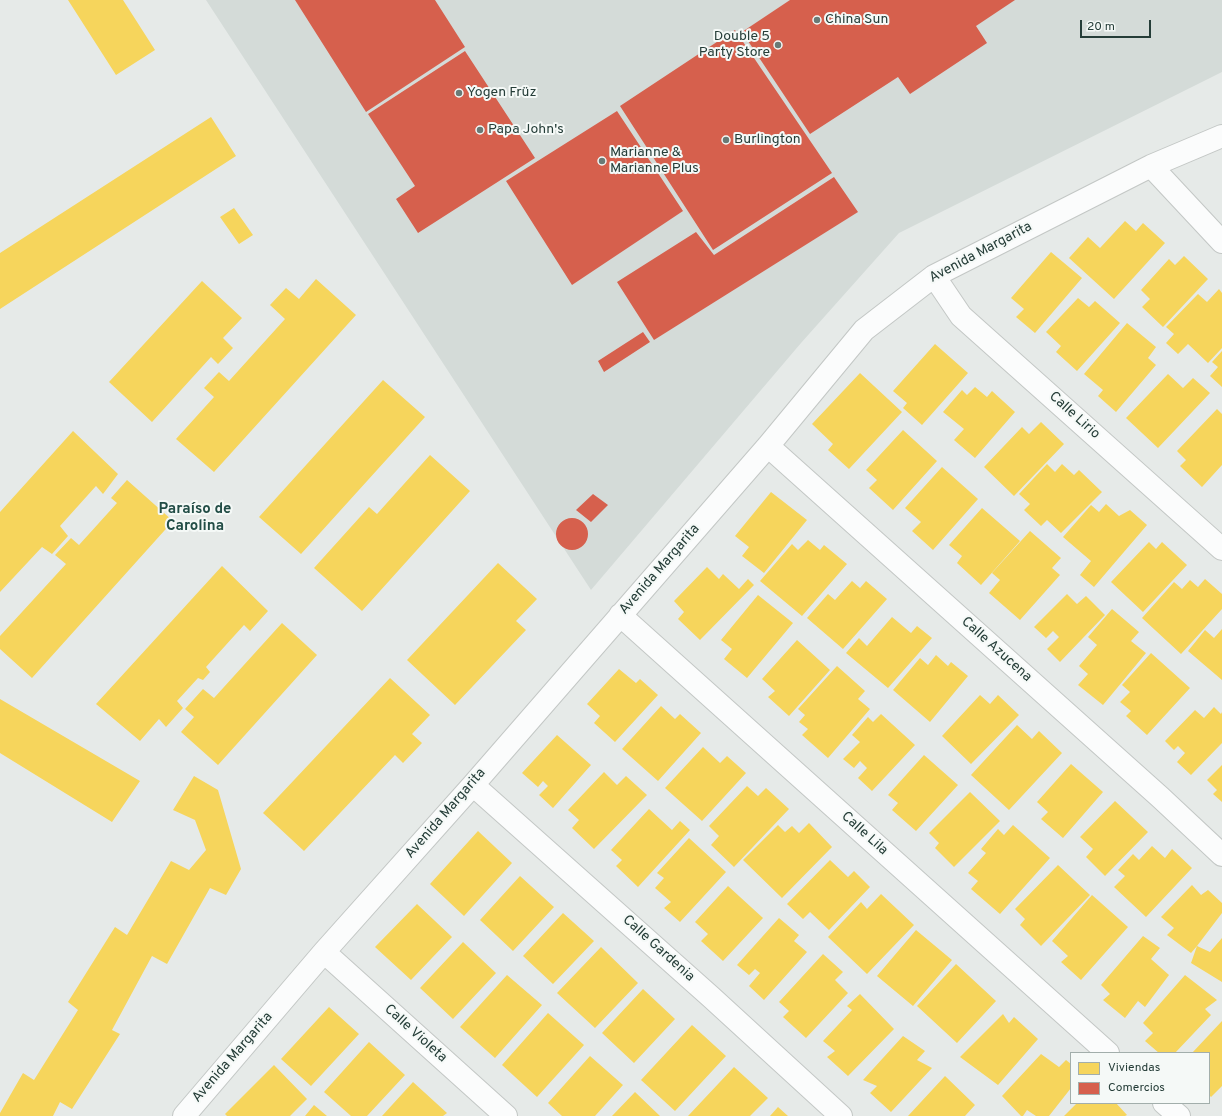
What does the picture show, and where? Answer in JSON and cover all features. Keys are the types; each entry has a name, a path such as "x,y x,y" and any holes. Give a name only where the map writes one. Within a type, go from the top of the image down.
{"street":[{"name":"Avenida Margarita","path":"184,1116 324,952 473,785 768,446 864,330 934,276 1151,166 1222,136"},
{"path":"1151,166 1222,242"},
{"name":"Calle Lirio","path":"934,276 961,316 1222,549"},
{"name":"Calle Azucena","path":"768,446 1160,797 1222,856"},
{"name":"Calle Lila","path":"620,615 1107,1052"},
{"name":"Calle Gardenia","path":"473,785 711,997 841,1116"},
{"name":"Calle Violeta","path":"324,952 506,1116"},
{"path":"1165,1104 1178,1116"}],"shaded area":[{"path":"206,0 1222,0 1222,72 899,233 801,343 591,590"}],"building: Viviendas":[{"path":"68,0 123,0 155,50 116,75"},
{"path":"211,117 236,156 0,309 0,253"},
{"path":"234,208 253,235 239,244 220,217"},
{"path":"1125,221 1136,231 1143,223 1165,243 1114,299 1069,258 1088,237 1100,248"},
{"path":"1051,252 1082,278 1035,333 1016,317 1024,309 1011,298"},
{"path":"1184,256 1208,279 1163,327 1142,307 1150,299 1141,290 1169,259 1175,265"},
{"path":"316,279 356,315 214,472 176,439 214,397 204,388 219,372 229,381 285,319 270,305 286,288 299,299"},
{"path":"202,281 242,318 223,338 233,348 218,364 211,357 152,422 109,382"},
{"path":"1219,289 1222,293 1222,348 1208,363 1188,344 1178,354 1166,343 1174,334 1166,327 1198,294 1207,302"},
{"path":"1078,298 1089,307 1095,301 1120,323 1077,371 1056,352 1061,346 1046,332"},
{"path":"1127,323 1156,347 1148,358 1156,365 1116,412 1098,396 1103,390 1084,374"},
{"path":"935,344 968,373 922,425 903,408 907,403 893,391"},
{"path":"1222,351 1222,387 1210,376 1218,367 1212,362"},
{"path":"860,373 902,412 849,469 828,450 833,444 812,424"},
{"path":"1168,374 1183,388 1193,378 1210,393 1158,448 1126,418"},
{"path":"383,380 425,417 301,554 259,517"},
{"path":"975,387 987,397 992,391 1015,412 975,458 954,440 964,429 943,412 962,390 967,395"},
{"path":"1217,409 1222,414 1222,465 1202,487 1180,466 1186,460 1177,451"},
{"path":"1041,422 1064,444 1014,496 984,467 1022,427 1029,434"},
{"path":"903,430 937,461 893,510 869,488 877,480 866,470"},
{"path":"73,431 118,474 103,494 96,486 60,526 68,536 52,554 42,547 0,592 0,512"},
{"path":"430,455 470,491 362,611 314,568 369,507 377,514"},
{"path":"1047,464 1055,472 1062,464 1074,475 1079,470 1102,492 1061,533 1047,520 1041,526 1024,510 1030,504 1019,494"},
{"path":"942,467 978,499 933,550 912,531 921,522 905,508"},
{"path":"127,480 173,521 32,678 0,649 0,636 66,564 55,555 71,538 79,545 117,503 111,498"},
{"path":"771,492 807,520 764,573 742,556 749,547 735,536"},
{"path":"1106,504 1119,516 1130,510 1147,525 1094,587 1080,575 1091,561 1063,537 1091,505 1099,512"},
{"path":"982,508 1020,541 981,585 957,563 962,556 949,545"},
{"path":"1030,531 1061,558 1052,568 1060,575 1020,620 989,593 1000,580 992,573"},
{"path":"808,540 820,550 824,545 847,564 802,616 760,581 792,544 798,550"},
{"path":"1149,542 1156,549 1162,542 1187,565 1143,612 1111,582"},
{"path":"498,563 537,599 516,621 526,630 455,705 407,660"},
{"path":"222,566 268,611 250,631 244,625 206,667 210,672 203,680 198,678 177,701 183,708 166,727 159,719 140,741 96,704"},
{"path":"707,567 719,579 723,574 739,589 748,579 754,585 700,640 678,619 684,612 674,601"},
{"path":"1205,579 1222,594 1222,609 1181,654 1142,618 1174,582 1182,589 1190,580 1198,587"},
{"path":"852,581 860,588 866,581 887,599 843,649 807,618 828,594 835,600"},
{"path":"1067,594 1077,604 1086,596 1105,615 1060,662 1047,649 1059,637 1053,631 1046,638 1034,627"},
{"path":"758,595 793,623 747,678 724,659 732,649 721,640"},
{"path":"1112,609 1139,632 1131,641 1146,653 1103,705 1078,685 1088,674 1079,666 1097,645 1088,637"},
{"path":"892,617 911,633 917,626 932,638 888,688 846,653 859,638 867,646"},
{"path":"282,623 317,655 218,765 181,732 194,717 185,709 203,689 214,698"},
{"path":"1222,629 1222,680 1188,651 1205,630 1214,638"},
{"path":"797,640 830,670 789,716 768,697 775,691 762,679"},
{"path":"1151,653 1190,688 1147,735 1126,716 1131,711 1120,702 1130,692 1122,685"},
{"path":"936,655 948,666 951,662 968,676 930,722 893,690 920,658 928,665"},
{"path":"837,666 865,691 858,699 870,709 828,758 802,735 808,729 799,722 805,715 798,709"},
{"path":"619,669 636,683 640,679 658,695 615,742 594,723 600,716 587,704"},
{"path":"390,678 430,715 412,734 422,743 403,763 395,755 304,851 263,813"},
{"path":"980,695 990,704 998,695 1019,715 971,764 942,736"},
{"path":"0,699 140,781 112,822 0,753"},
{"path":"661,706 675,719 680,714 701,733 658,781 622,749"},
{"path":"1214,707 1221,714 1222,712 1222,743 1191,775 1177,762 1185,753 1178,746 1174,750 1165,741 1195,710 1204,718"},
{"path":"881,714 915,745 872,791 858,778 867,768 860,761 854,768 843,759 860,742 852,735 868,717 873,722"},
{"path":"1017,725 1032,739 1039,731 1062,753 1009,810 971,775"},
{"path":"557,735 591,765 553,808 539,795 548,786 543,781 538,787 522,773"},
{"path":"703,747 720,763 727,756 746,773 702,821 665,788"},
{"path":"924,755 958,785 916,831 892,810 898,803 888,795"},
{"path":"1071,764 1103,792 1063,838 1041,819 1048,812 1037,802"},
{"path":"1222,765 1222,802 1213,794 1217,790 1207,780"},
{"path":"604,772 617,785 626,776 647,795 594,849 572,828 579,820 568,810"},
{"path":"194,776 218,790 241,869 226,895 210,888 167,964 152,956 112,1030 120,1034 72,1109 60,1102 53,1116 0,1116 0,1113 23,1073 34,1080 78,1010 68,1002 115,927 127,935 171,861 189,870 206,850 195,820 173,810"},
{"path":"747,786 758,796 766,788 789,809 734,867 711,845 719,836 709,826"},
{"path":"970,792 1000,821 954,867 935,848 939,843 929,833"},
{"path":"1115,801 1148,832 1105,876 1086,857 1093,849 1080,837"},
{"path":"649,809 672,830 680,821 690,830 638,887 616,866 622,860 611,850"},
{"path":"809,823 832,847 782,898 743,860 778,825 785,832 792,826 799,833"},
{"path":"1013,825 1050,858 1000,914 971,889 978,881 968,873 986,853 981,849 998,829 1004,835"},
{"path":"478,831 512,863 464,916 430,884"},
{"path":"689,838 726,872 680,922 664,908 671,902 655,888 664,878 657,873"},
{"path":"1152,846 1165,858 1172,849 1192,868 1146,917 1114,887 1125,876 1118,870 1133,854 1139,860"},
{"path":"830,860 848,877 854,871 870,887 829,930 810,912 803,919 787,904"},
{"path":"1058,865 1090,895 1041,946 1020,925 1025,919 1015,909"},
{"path":"520,876 554,907 513,951 480,920"},
{"path":"1192,885 1201,895 1208,890 1222,903 1222,913 1191,953 1167,935 1174,928 1161,917"},
{"path":"728,886 763,918 723,961 701,941 708,934 695,922"},
{"path":"881,894 914,925 867,974 828,937 861,902 867,909"},
{"path":"1092,895 1128,927 1081,980 1061,962 1068,956 1052,941"},
{"path":"417,904 452,937 411,980 375,947"},
{"path":"563,913 594,941 553,984 523,956"},
{"path":"779,918 799,935 794,941 807,952 764,1000 749,986 760,973 755,969 749,975 737,965"},
{"path":"916,930 952,960 913,1006 877,976"},
{"path":"1143,936 1160,948 1151,959 1169,975 1145,1007 1138,1001 1125,1018 1103,1000 1110,994 1101,985"},
{"path":"1222,938 1222,982 1191,963 1197,946 1210,952"},
{"path":"463,942 496,973 453,1019 420,988"},
{"path":"601,947 638,983 595,1028 557,993"},
{"path":"823,954 843,972 835,980 848,993 806,1038 783,1017 789,1011 779,1002"},
{"path":"956,964 996,1001 957,1043 917,1006"},
{"path":"507,975 542,1005 495,1058 460,1027"},
{"path":"1185,975 1217,1000 1205,1009 1211,1015 1176,1052 1158,1052 1145,1041 1153,1033 1143,1023"},
{"path":"643,989 675,1019 634,1063 602,1033"},
{"path":"860,994 894,1029 848,1076 827,1057 835,1051 823,1041 852,1010 847,1006"},
{"path":"329,1007 359,1034 311,1086 281,1059"},
{"path":"548,1013 584,1045 537,1097 502,1065"},
{"path":"1003,1014 1009,1023 1014,1017 1038,1039 998,1085 960,1057"},
{"path":"1222,1021 1222,1086 1211,1097 1210,1052 1193,1052"},
{"path":"692,1025 726,1056 675,1111 641,1080"},
{"path":"903,1036 925,1051 917,1060 932,1068 891,1112 870,1093 877,1086 863,1080"},
{"path":"369,1042 405,1075 367,1116 351,1116 324,1092"},
{"path":"1041,1054 1059,1067 1066,1060 1070,1063 1070,1089 1049,1116 1036,1116 1027,1110 1023,1116 1021,1116 1002,1096"},
{"path":"590,1056 623,1085 595,1116 562,1116 548,1103"},
{"path":"274,1065 307,1099 290,1116 227,1116 225,1114"},
{"path":"734,1067 768,1098 750,1116 688,1116"},
{"path":"945,1076 975,1105 965,1116 908,1116"},
{"path":"413,1082 447,1113 443,1116 382,1116"},
{"path":"635,1092 660,1116 612,1116"},
{"path":"1076,1104 1117,1104 1127,1115 1125,1116 1064,1116"},
{"path":"314,1105 327,1116 305,1116"},
{"path":"778,1107 788,1116 770,1116"}],"building: Comercios":[{"path":"295,0 435,0 465,47 366,112"},
{"path":"790,0 1015,0 976,26 987,43 910,94 898,77 810,134 742,32"},
{"name":"Burlington","path":"735,30 832,173 713,250 620,106"},
{"path":"465,51 535,158 418,233 396,199 415,186 368,114"},
{"path":"617,111 683,211 572,285 506,181"},
{"path":"834,177 858,212 654,340 617,282 696,232 714,255"},
{"path":"643,332 650,342 604,372 598,361"},
{"path":"593,494 608,505 591,522 576,510"},
{"path":"572,518 578,519 585,525 588,534 587,540 581,547 572,550 566,549 559,543 556,534 557,528 563,521"}],"place":[{"name":"China Sun","path":"817,20"},
{"name":"Double 5 Party Store","path":"778,45"},
{"name":"Yogen Früz","path":"459,93"},
{"name":"Papa John's","path":"480,130"},
{"name":"Burlington","path":"726,140"},
{"name":"Marianne & Marianne Plus","path":"602,161"}],"district":[{"name":"Paraíso de Carolina","path":"195,518"}]}
